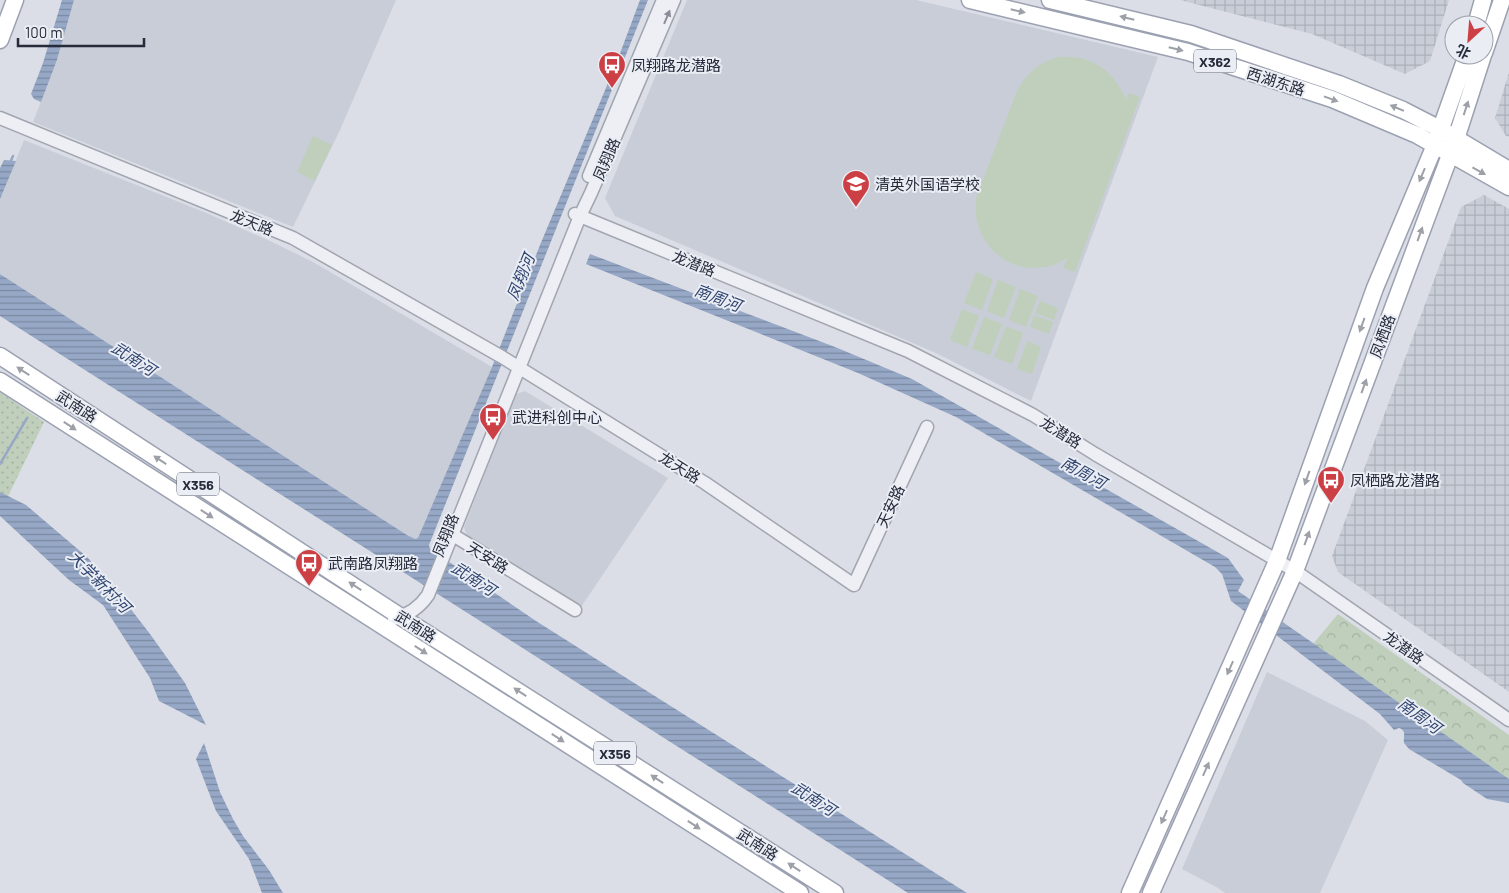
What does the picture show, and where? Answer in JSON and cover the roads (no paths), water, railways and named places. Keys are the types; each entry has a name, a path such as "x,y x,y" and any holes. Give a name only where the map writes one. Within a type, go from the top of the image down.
{"main road":[{"path":"0,40 15,0"},
{"name":"西湖东路","path":"970,0 1188,52 1332,99 1417,135 1435,145 1452,147 1509,170"},
{"name":"西湖东路","path":"1050,0 1191,34 1357,91 1403,110 1440,129 1452,147 1509,188"},
{"path":"1479,15 1483,0"},
{"name":"凤栖路","path":"1494,24 1502,0"},
{"name":"凤栖路","path":"1130,893 1277,561 1375,288 1435,145 1463,65"},
{"name":"凤栖路","path":"1151,893 1295,571 1452,147 1480,65"},
{"name":"武南路","path":"0,356 398,615 835,893"},
{"name":"武南路","path":"0,381 800,893"}],"street":[{"name":"凤翔路","path":"380,624 419,603 428,595 445,546 516,366 663,0"},
{"name":"凤翔路","path":"577,215 591,193 674,0"},
{"name":"龙天路","path":"0,118 293,238 497,354 705,483 854,585"},
{"name":"龙潜路","path":"577,215 908,351 1033,415 1295,571 1509,720"},
{"name":"凤翔路","path":"445,546 453,534 516,366"},
{"name":"天安路","path":"854,585 927,427"},
{"name":"天安路","path":"453,534 575,610"}],"water":[{"path":"62,0 74,0 57,60 41,102 34,99 31,94 43,63"},
{"name":"武南河","path":"640,0 648,0 429,545 430,549 536,621 967,893 908,893 0,316 0,274 407,535 415,539 418,538 492,367 540,245 616,64"},
{"path":"4,160 16,161 0,199 0,168"},
{"path":"590,254 835,347 912,379 1228,558 1244,580 1238,591 1509,779 1509,803 1487,799 1461,780 1409,749 1404,743 1404,732 1401,729 1394,730 1380,714 1231,601 1222,574 1215,567 956,417 858,373 586,264"},
{"path":"0,492 26,505 87,557 109,581 185,683 206,725 159,701 150,678 103,605 69,580 0,516"},
{"path":"204,743 220,792 233,819 283,893 262,893 249,859 216,811 196,759"}],"waterway":[{"path":"10,163 13,156"},
{"name":"大学新村河","path":"0,464 27,418"}],"place":[{"name":"凤翔路龙潜路","path":"612,89"},
{"name":"清英外国语学校","path":"856,208"},
{"name":"武进科创中心","path":"493,441"},
{"name":"凤栖路龙潜路","path":"1331,504"},
{"name":"武南路凤翔路","path":"309,587"}],"water label":[{"name":"凤翔河","path":"520,277"},
{"name":"南周河","path":"718,297"},
{"name":"南周河","path":"1084,472"},
{"name":"南周河","path":"1420,715"}]}
